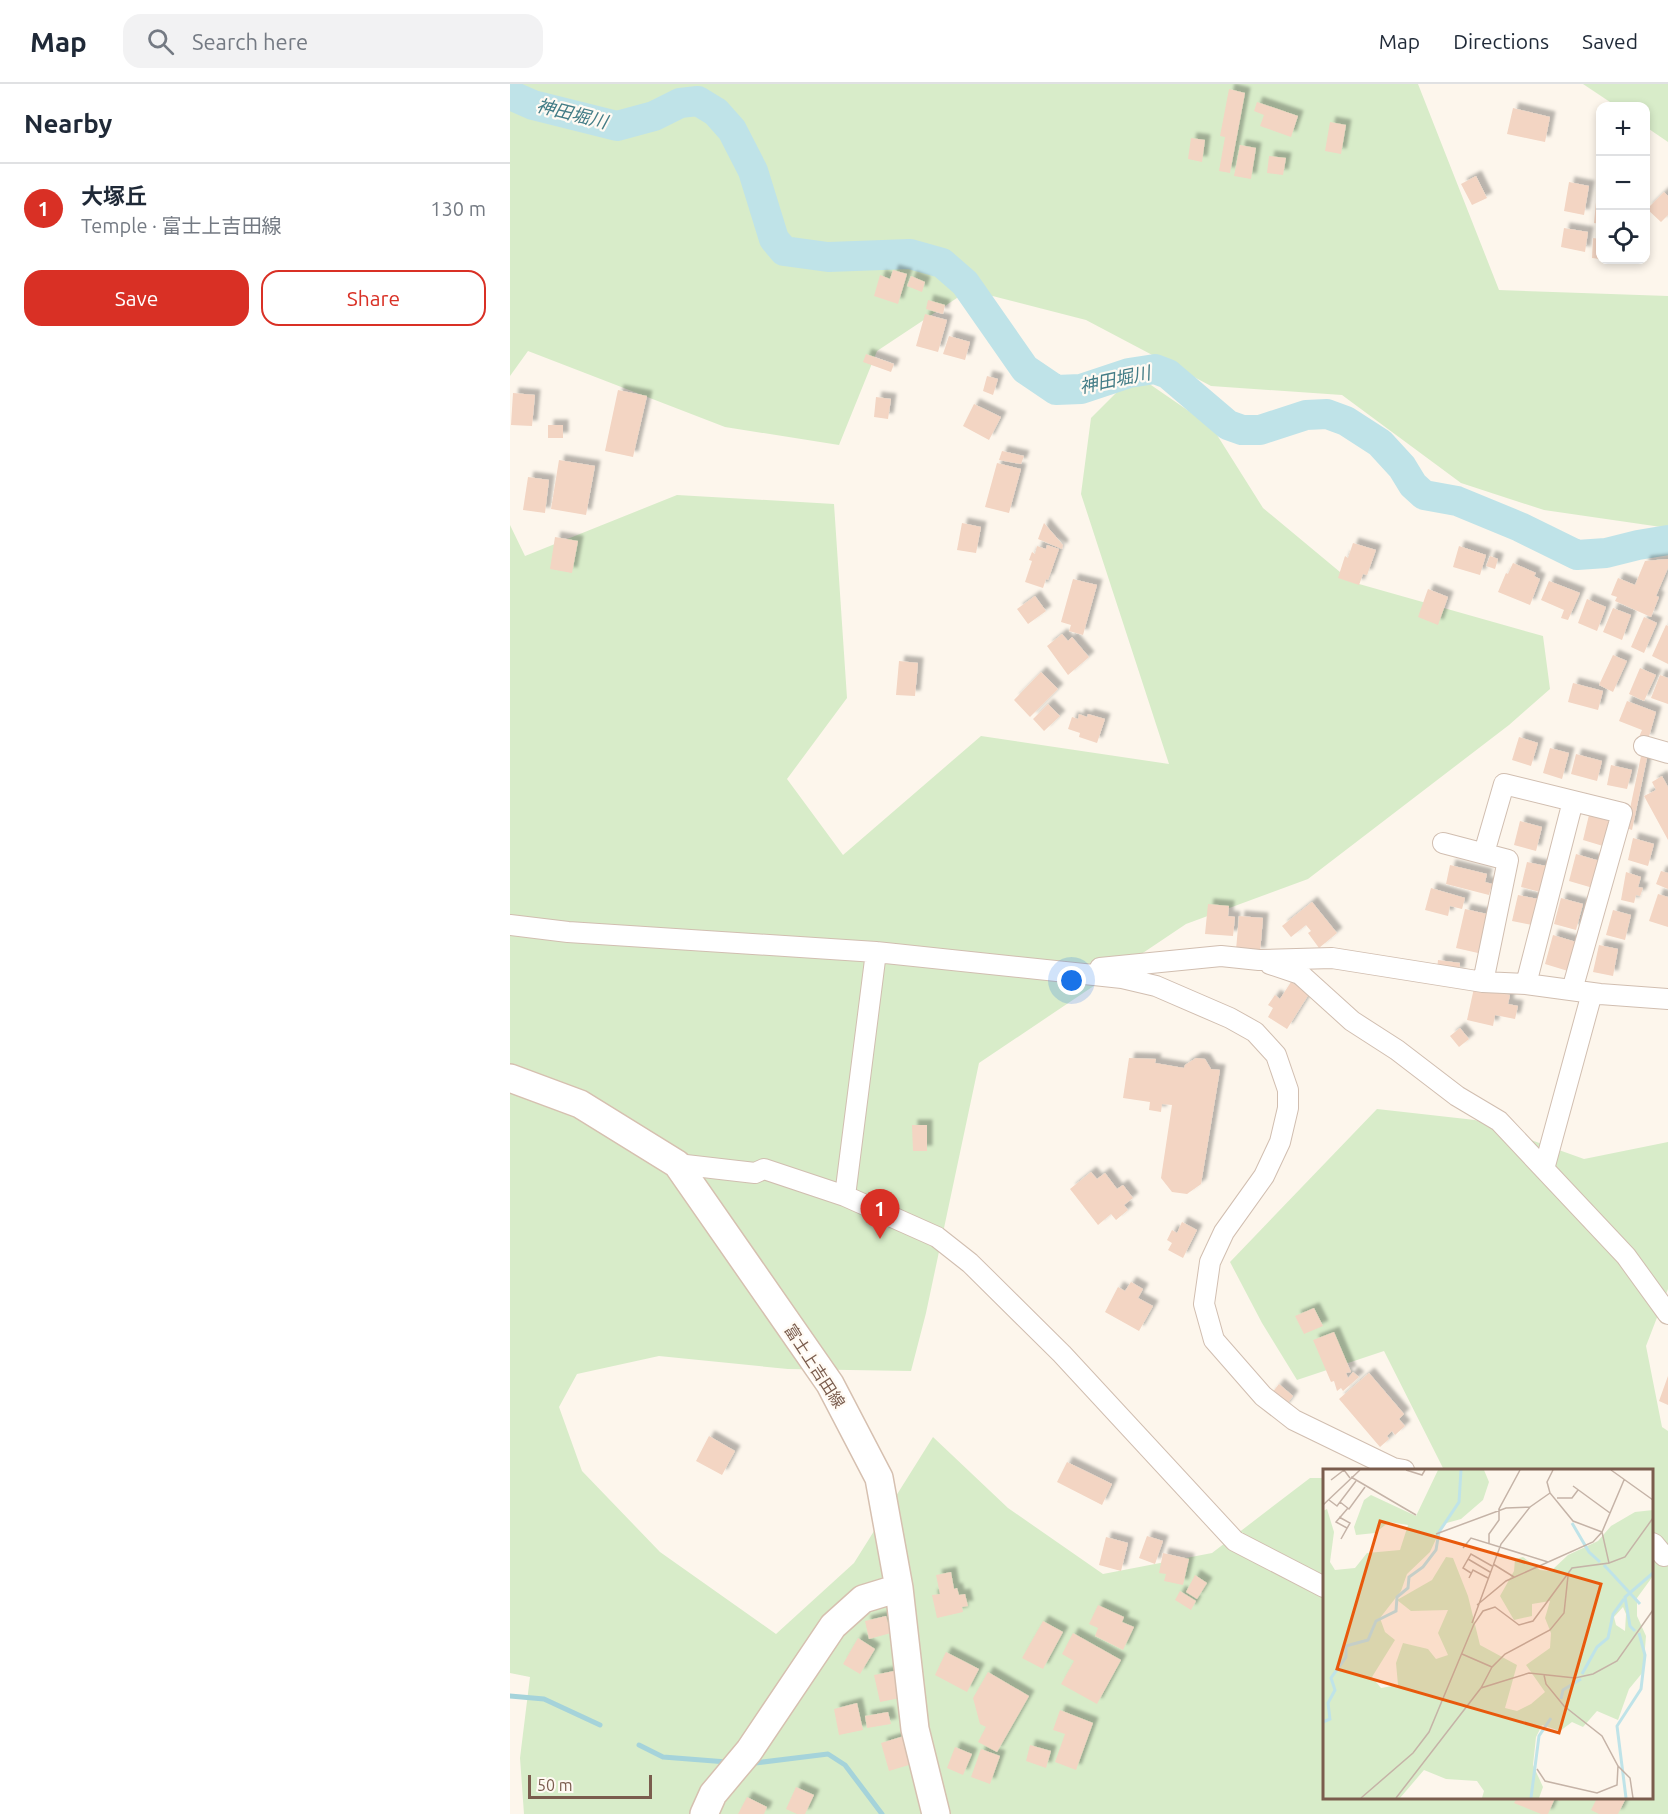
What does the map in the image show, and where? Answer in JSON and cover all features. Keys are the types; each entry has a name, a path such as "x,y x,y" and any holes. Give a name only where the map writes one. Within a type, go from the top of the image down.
{"main road":[{"name":"富士上吉田線","path":"510,1078 580,1104 677,1164 830,1384 879,1478 899,1588 915,1729 936,1814"},
{"path":"704,1814 713,1794 749,1751 833,1626 863,1599 899,1588"}],"street":[{"path":"1644,746 1668,753"},
{"path":"1484,853 1504,784 1622,813 1572,990"},
{"path":"1526,984 1573,801"},
{"path":"1443,843 1508,860 1483,982"},
{"path":"510,925 568,932 876,952 1122,978 1156,986 1230,1018 1255,1032 1276,1055 1288,1090 1288,1108 1280,1142 1264,1176 1224,1232 1210,1262 1204,1304 1215,1340 1263,1396 1294,1420 1398,1469"},
{"path":"845,1196 876,952"},
{"path":"1056,972 1221,956 1259,960 1332,958 1483,982 1526,984 1592,993 1668,999"},
{"path":"1259,960 1300,974 1352,1021 1397,1050 1457,1096 1499,1121 1626,1256 1668,1314"},
{"path":"1544,1169 1592,993"},
{"path":"677,1164 755,1173 764,1169 845,1196 937,1237 970,1263 1062,1354 1235,1541 1323,1586"}],"green space":[{"path":"510,84 1418,84 1499,290 1668,296 1668,528 1544,510 1461,483 1342,395 1211,386 1086,320 969,290 877,351 839,445 725,427 528,351 510,376"},
{"path":"1583,84 1668,84 1668,142 1650,130 1650,102 1610,102"},
{"path":"1135,374 1212,427 1263,508 1352,582 1543,636 1550,689 1509,725 1308,879 1186,924 979,1063 926,1313 911,1371 788,1369 659,1356 577,1374 559,1407 582,1471 660,1552 776,1634 854,1563 933,1437 1008,1508 1103,1574 1212,1553 1310,1478 1323,1478 1323,1799 1653,1799 1653,1469 1443,1469 1384,1351 1297,1380 1262,1323 1230,1262 1377,1109 1475,1120 1584,1159 1668,1142 1668,1289 1646,1346 1662,1427 1668,1431 1668,1814 524,1814 520,1758 530,1677 510,1673 510,525 525,556 677,495 834,504 847,698 787,779 843,855 981,736 1169,764 1081,494 1091,418"}],"building":[{"path":"1229,89 1245,93 1230,173 1219,171 1225,137 1220,136"},
{"path":"1257,102 1298,116 1291,137 1260,126 1264,115 1254,111"},
{"path":"1513,108 1550,117 1545,142 1507,134"},
{"path":"1330,122 1346,125 1341,154 1325,151"},
{"path":"1191,138 1205,140 1202,162 1188,159"},
{"path":"1240,145 1256,148 1251,179 1234,176"},
{"path":"1269,156 1286,158 1283,175 1267,173"},
{"path":"1476,176 1487,198 1472,205 1461,184"},
{"path":"1569,182 1589,186 1584,215 1564,211"},
{"path":"1664,192 1668,196 1668,215 1661,222 1650,212 1650,206"},
{"path":"1564,228 1588,232 1585,252 1561,247"},
{"path":"1593,238 1596,238 1596,258 1592,258"},
{"path":"893,270 907,274 898,304 874,296 880,275 890,279"},
{"path":"911,276 925,282 922,292 907,286"},
{"path":"928,300 945,305 943,314 926,309"},
{"path":"925,314 947,320 938,352 916,346"},
{"path":"949,336 970,342 965,360 943,354"},
{"path":"866,354 894,364 891,372 863,362"},
{"path":"987,376 998,379 993,395 983,391"},
{"path":"618,390 647,396 633,457 605,451"},
{"path":"513,393 535,395 532,426 511,425"},
{"path":"876,397 891,399 888,419 874,417"},
{"path":"974,404 1001,417 989,440 963,426"},
{"path":"548,425 563,425 563,438 548,438"},
{"path":"1002,451 1024,456 1021,464 999,460"},
{"path":"559,460 595,466 586,515 551,509"},
{"path":"997,463 1021,469 1009,513 985,507"},
{"path":"528,477 549,480 545,513 523,510"},
{"path":"962,523 981,527 976,553 957,550"},
{"path":"1044,523 1063,545 1062,549 1038,539"},
{"path":"555,537 578,541 572,573 550,569"},
{"path":"1353,543 1376,550 1367,575 1363,574 1359,585 1338,578 1345,556 1348,558"},
{"path":"1047,545 1059,549 1043,588 1025,582 1032,561 1029,560 1032,552 1035,554 1037,546 1046,549"},
{"path":"1459,546 1486,555 1480,575 1453,567"},
{"path":"1490,556 1498,559 1495,569 1486,566"},
{"path":"1668,559 1668,568 1656,596 1659,597 1651,617 1615,601 1617,597 1611,595 1618,578 1635,585 1645,561"},
{"path":"1513,563 1536,573 1534,576 1540,579 1530,605 1498,592"},
{"path":"1073,579 1097,585 1083,635 1069,631 1071,625 1061,622"},
{"path":"1549,581 1580,593 1568,620 1561,618 1564,610 1541,600"},
{"path":"1428,589 1448,597 1438,625 1418,617"},
{"path":"1035,596 1046,611 1028,624 1017,609"},
{"path":"1587,599 1606,607 1597,631 1578,623"},
{"path":"1613,608 1631,615 1622,640 1603,632"},
{"path":"1644,617 1657,623 1644,653 1631,647"},
{"path":"1666,625 1668,626 1668,664 1652,656"},
{"path":"1062,634 1068,641 1072,637 1089,657 1068,675 1047,646"},
{"path":"1613,655 1627,661 1613,692 1599,685"},
{"path":"899,661 918,663 915,696 896,695"},
{"path":"1640,668 1656,675 1644,701 1629,694"},
{"path":"1041,672 1058,689 1030,717 1014,700"},
{"path":"1660,675 1668,678 1668,704 1651,698"},
{"path":"1573,683 1603,691 1598,710 1568,702"},
{"path":"1627,701 1656,712 1648,740 1639,737 1642,730 1619,721"},
{"path":"1048,704 1060,716 1044,731 1033,719"},
{"path":"1079,714 1105,719 1097,743 1079,737 1080,733 1068,729 1072,717 1078,719"},
{"path":"1519,737 1538,743 1531,766 1512,760"},
{"path":"1550,748 1569,753 1562,779 1543,773"},
{"path":"1576,754 1602,761 1597,781 1571,774"},
{"path":"1641,756 1647,758 1632,830 1626,828"},
{"path":"1611,765 1632,770 1627,789 1607,785"},
{"path":"1662,776 1668,787 1668,840 1644,796 1656,790 1652,782"},
{"path":"1589,815 1610,820 1603,846 1583,840"},
{"path":"1520,821 1542,827 1536,851 1514,845"},
{"path":"1633,838 1654,844 1648,866 1628,860"},
{"path":"1576,854 1600,861 1593,888 1569,881"},
{"path":"1527,862 1546,866 1540,892 1521,887"},
{"path":"1450,865 1487,874 1485,882 1492,884 1489,895 1446,884"},
{"path":"1661,871 1668,873 1668,889 1656,884"},
{"path":"1626,872 1641,877 1638,887 1643,888 1640,896 1636,895 1634,903 1621,900"},
{"path":"1431,888 1465,898 1462,909 1450,906 1448,916 1425,910"},
{"path":"1658,894 1668,897 1668,927 1649,921"},
{"path":"1518,895 1538,899 1532,925 1512,921"},
{"path":"1561,898 1583,904 1576,930 1554,924"},
{"path":"1312,902 1337,933 1319,948 1308,933 1311,931 1306,925 1291,937 1282,926"},
{"path":"1208,904 1229,906 1228,916 1235,917 1233,936 1205,934"},
{"path":"1465,909 1487,914 1478,953 1456,948"},
{"path":"1613,910 1631,915 1625,940 1606,935"},
{"path":"1239,916 1263,918 1260,953 1236,950"},
{"path":"1553,935 1576,942 1568,971 1545,964"},
{"path":"1599,945 1618,949 1613,976 1593,972"},
{"path":"1438,960 1460,963 1459,973 1437,970"},
{"path":"1291,982 1309,994 1287,1029 1268,1017 1273,1008 1268,1005 1275,995 1280,999"},
{"path":"1474,988 1510,995 1508,1004 1518,1006 1515,1019 1495,1015 1493,1026 1467,1020"},
{"path":"1460,1028 1469,1039 1459,1047 1450,1036"},
{"path":"1129,1058 1156,1059 1155,1063 1184,1068 1196,1058 1205,1059 1211,1069 1220,1070 1201,1184 1187,1194 1172,1192 1161,1178 1172,1105 1162,1104 1161,1112 1149,1110 1150,1102 1123,1098"},
{"path":"912,1125 927,1125 927,1151 913,1151"},
{"path":"1091,1172 1097,1179 1105,1173 1117,1189 1123,1185 1133,1198 1124,1205 1128,1210 1116,1220 1111,1214 1098,1225 1070,1189"},
{"path":"1182,1222 1197,1230 1183,1258 1168,1250 1172,1243 1167,1240 1172,1230 1177,1233"},
{"path":"1131,1282 1143,1289 1138,1298 1153,1306 1139,1331 1105,1312 1118,1287 1125,1291"},
{"path":"1314,1308 1323,1326 1304,1334 1295,1316"},
{"path":"1334,1332 1351,1372 1346,1373 1348,1378 1353,1372 1359,1377 1343,1391 1341,1388 1337,1391 1334,1381 1331,1382 1313,1340"},
{"path":"1369,1373 1404,1414 1399,1419 1405,1426 1395,1435 1392,1431 1387,1436 1389,1439 1380,1447 1339,1399"},
{"path":"1668,1376 1668,1405 1659,1401"},
{"path":"1279,1384 1293,1396 1283,1409 1269,1397"},
{"path":"709,1436 735,1451 722,1475 696,1461"},
{"path":"1067,1462 1112,1484 1102,1505 1057,1482"},
{"path":"1147,1536 1163,1541 1155,1564 1139,1558"},
{"path":"1106,1537 1128,1543 1121,1571 1099,1565"},
{"path":"1163,1553 1189,1559 1183,1585 1164,1581 1166,1574 1159,1573"},
{"path":"951,1572 954,1589 957,1588 959,1595 965,1594 968,1606 962,1607 963,1612 937,1618 932,1595 940,1594 936,1575"},
{"path":"1195,1575 1207,1583 1197,1599 1186,1592"},
{"path":"1180,1591 1196,1601 1191,1610 1175,1600"},
{"path":"1098,1605 1124,1617 1122,1622 1134,1627 1123,1650 1095,1636 1098,1628 1089,1624"},
{"path":"886,1616 891,1633 869,1639 865,1621"},
{"path":"1043,1621 1063,1632 1043,1669 1022,1658"},
{"path":"1073,1633 1121,1660 1097,1704 1061,1684 1074,1661 1062,1654"},
{"path":"858,1638 875,1649 860,1674 843,1664"},
{"path":"946,1652 979,1669 967,1692 935,1675"},
{"path":"894,1671 900,1698 880,1702 874,1675"},
{"path":"988,1672 1029,1696 997,1752 978,1742 986,1727 980,1724 973,1698"},
{"path":"857,1703 863,1730 839,1735 834,1709"},
{"path":"1060,1710 1093,1723 1076,1770 1055,1762 1065,1734 1053,1730"},
{"path":"888,1712 891,1724 867,1728 865,1716"},
{"path":"904,1736 912,1764 889,1771 881,1743"},
{"path":"1030,1745 1051,1751 1046,1768 1026,1761"},
{"path":"955,1747 972,1754 963,1775 947,1768"},
{"path":"981,1749 1000,1756 990,1784 971,1777"},
{"path":"796,1787 814,1795 805,1814 797,1814 786,1809"},
{"path":"747,1797 767,1807 764,1814 738,1814"},
{"path":"1516,1799 1555,1799 1548,1814 1541,1814 1514,1803"},
{"path":"1596,1799 1625,1800 1618,1814 1599,1814 1591,1810"}],"waterway":[{"name":"神田堀川","path":"510,95 533,105 617,126 654,116 680,103 698,101 716,112 732,130 753,171 774,239 784,251 828,257 910,254 942,263 965,283 1025,369 1056,390 1081,389 1129,373 1155,369 1168,374 1228,425 1242,430 1260,430 1306,415 1327,414 1346,421 1380,443 1402,467 1413,485 1424,495 1457,501 1520,527 1577,555 1606,553 1668,540"},
{"path":"510,1696 544,1699 600,1725"},
{"path":"639,1745 663,1757 727,1762"},
{"path":"755,1763 828,1754 845,1765 882,1814"}],"place":[{"name":"大塚丘","path":"880,1239"}]}
